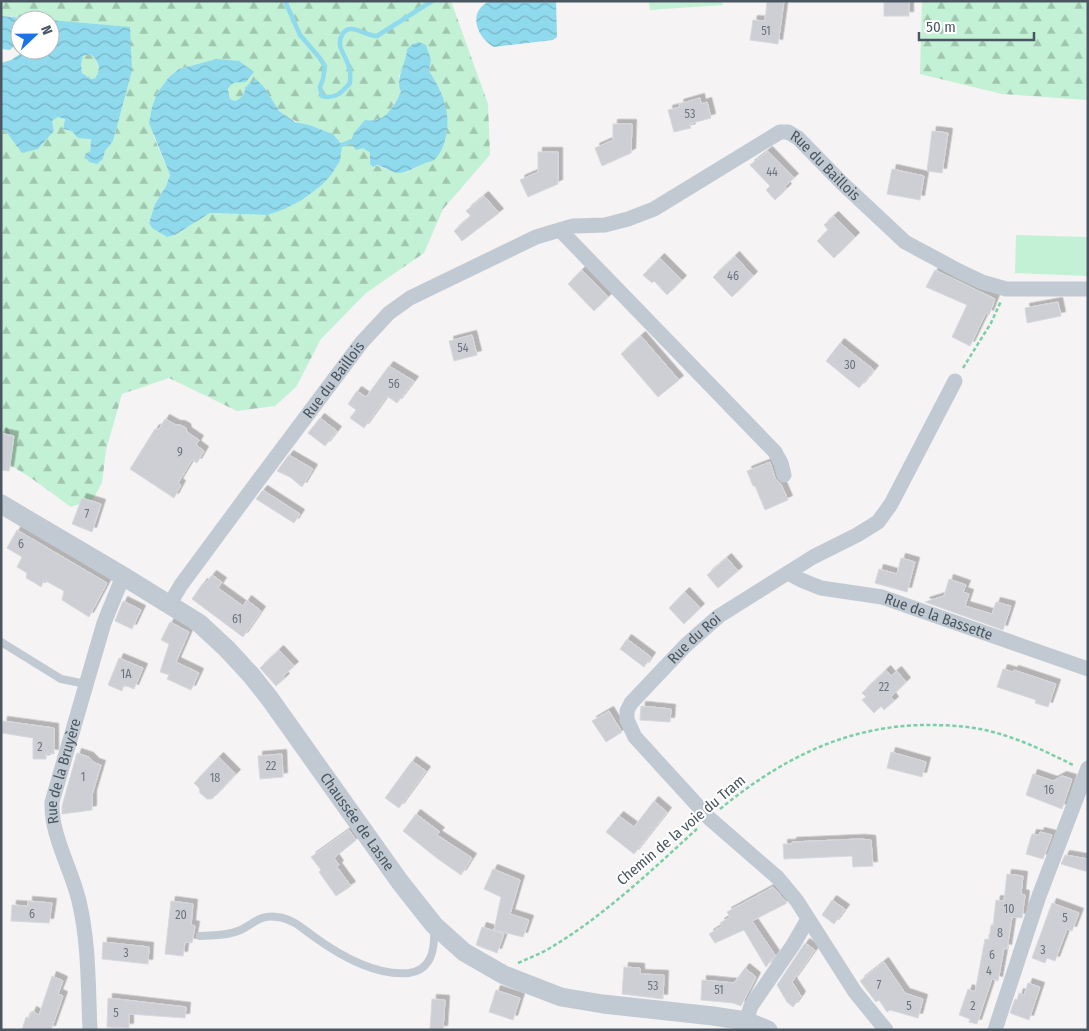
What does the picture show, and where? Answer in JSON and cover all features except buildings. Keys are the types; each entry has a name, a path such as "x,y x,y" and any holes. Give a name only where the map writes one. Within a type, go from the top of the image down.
{"street":[{"name":"Rue du Baillois","path":"169,605 181,585 362,342 379,323 410,298 528,241 573,226 606,225 654,209 780,132 788,132 798,138 842,183 905,242 982,282 1006,289 1088,289"},
{"path":"560,230 775,452 784,475"},
{"name":"Rue du Roi","path":"886,1030 856,992 798,901 778,878 709,818 635,737 627,720 627,711 631,703 686,645 719,616 813,557 858,535 878,522 891,504 955,381"},
{"name":"Chaussée de Lasne","path":"1,504 198,623 227,649 251,675 400,882 434,924 464,952 504,975 561,997 603,1004 746,1021 768,1030"},
{"name":"Rue de la Bassette","path":"788,573 820,588 882,597 1088,669"},
{"name":"Rue de la Bruyère","path":"90,1030 89,978 83,917 54,829 52,802 104,623 123,576"},
{"path":"995,1030 1040,896 1087,770"},
{"path":"746,1021 751,1006 808,919"}],"lane":[{"path":"1,642 61,679 86,684"},
{"path":"200,936 226,934 240,930 261,918 278,917 291,921 327,946 352,959 370,967 399,974 415,972 423,968 431,959 435,945 434,924"}],"path":[{"path":"955,381 991,322 1006,289"},
{"name":"Chemin de la voie du Tram","path":"504,975 518,963 549,949 615,901 740,792 785,762 830,742 863,732 903,725 944,725 984,730 1027,743 1087,770"}],"green space":[{"path":"1,1 451,1 488,104 490,155 443,209 424,253 366,293 321,339 296,387 275,406 237,411 169,378 122,394 106,450 102,483 93,499 71,507 1,459 1,129 38,149 54,131 52,121 58,117 65,119 63,129 91,139 89,154 103,159 105,151 113,141 132,71 60,26 60,10 10,10 10,17 1,16","holes":["407,49 431,60 429,71 439,91 446,115 447,127 442,149 431,161 421,164 408,172 403,173 370,164 370,153 363,148 371,121 382,118 389,112 401,92 399,76 406,60","216,59 238,81 231,83 228,88 230,99 235,101 240,99 244,93 245,86 251,84 265,88 271,101 279,111 298,122 333,134 340,161 323,184 267,215 210,213 175,235 167,237 152,228 149,223 155,204 166,186 170,175 153,135 152,107 157,93 169,77 179,69"]},
{"path":"649,1 722,1 723,5 650,10"},
{"path":"922,1 1088,1 1088,100 1002,94 920,74"},
{"path":"91,54 98,63 99,69 95,78 91,79 82,73 81,64 83,56"},
{"path":"1016,235 1088,237 1088,276 1015,273"}],"water":[{"path":"490,1 556,1 557,37 553,40 494,47 488,43 479,31 476,17 483,5"},
{"path":"1,16 10,17 10,50 1,49"},
{"path":"60,21 130,27 132,71 113,141 105,151 103,159 97,164 89,162 85,156 86,153 90,153 91,139 78,138 72,131 63,129 65,119 58,117 52,121 54,131 38,149 22,153 8,134 1,129 1,63 11,60 60,60","holes":["91,54 98,63 99,69 95,78 91,79 82,73 81,64 83,56"]},
{"path":"419,42 426,45 431,60 429,71 439,88 446,106 448,124 444,144 434,160 401,173 377,165 373,167 370,164 370,153 363,148 356,150 350,142 354,133 365,120 372,121 383,117 391,109 401,92 399,81 407,49"},
{"path":"216,59 239,61 254,72 246,82 236,82 230,86 228,89 230,99 235,101 240,99 244,94 245,87 256,79 265,88 279,111 295,122 333,134 342,145 340,161 323,184 302,200 282,210 267,215 210,213 175,235 167,237 152,228 149,223 155,204 166,186 170,175 149,123 152,107 157,93 169,77 179,69"}],"waterway":[{"path":"285,1 300,35 325,66 320,87 322,96 327,97 338,94 350,83 350,70 340,44 340,39 345,31 354,29 377,36 432,1"},
{"path":"342,145 350,142"}]}
